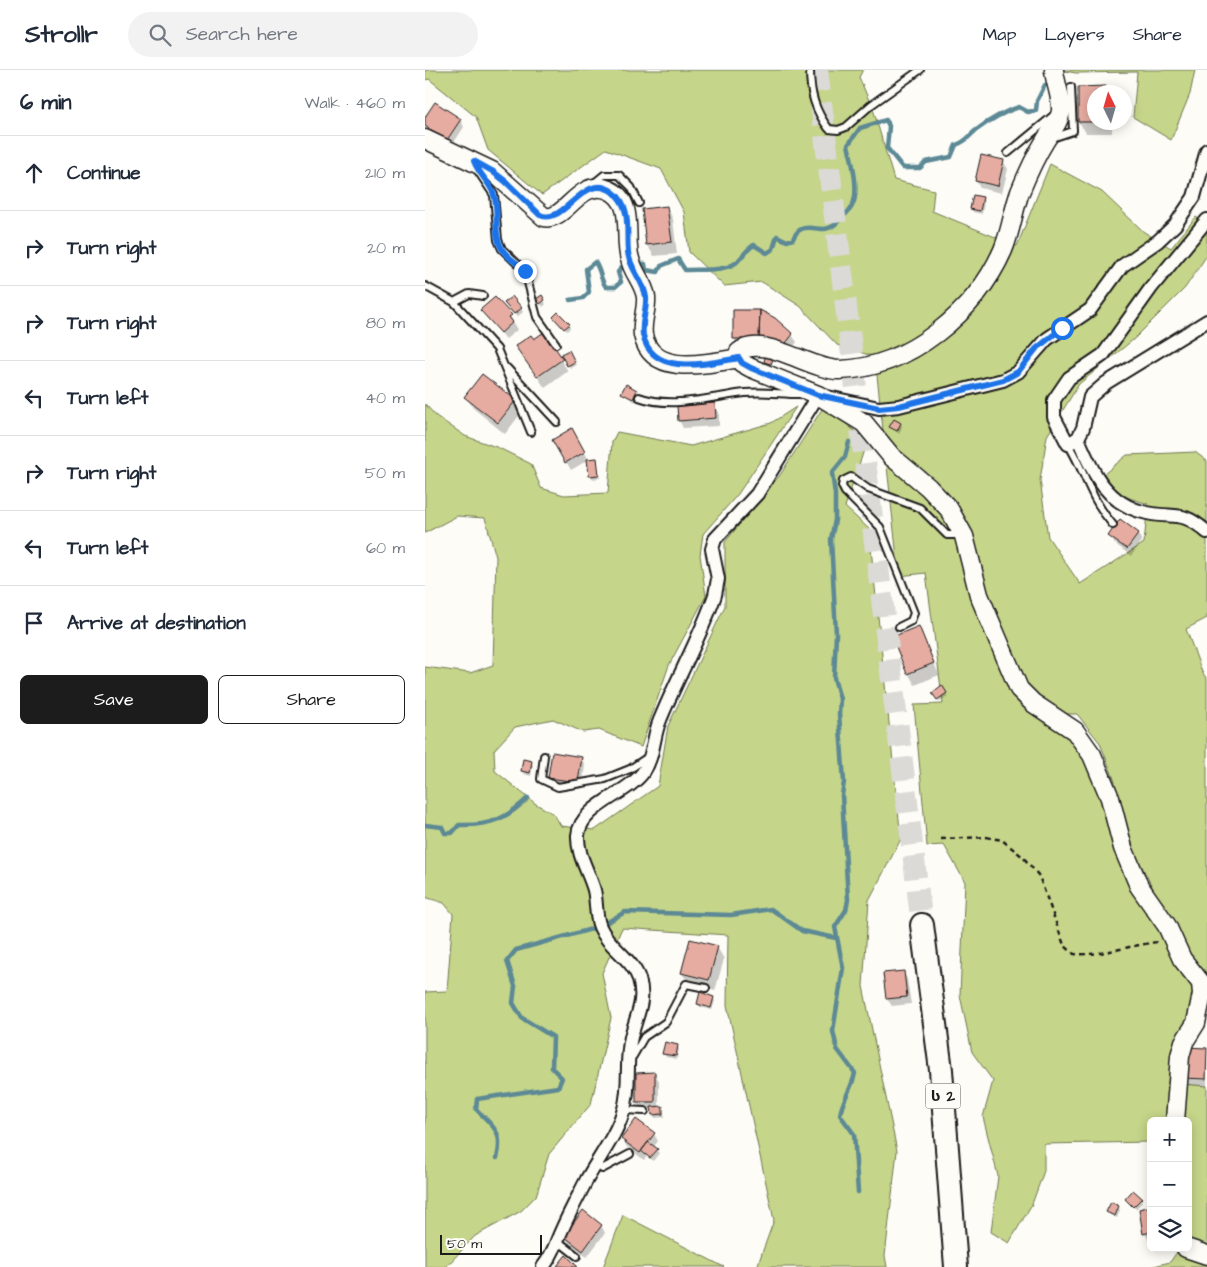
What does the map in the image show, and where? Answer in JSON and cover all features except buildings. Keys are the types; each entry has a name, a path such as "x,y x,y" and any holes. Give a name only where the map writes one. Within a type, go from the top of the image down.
{"highway":[{"name":"ს 2","path":"922,925 941,1070 956,1267"}],"street":[{"path":"1054,70 1064,88 1061,110 1056,126 1045,141 1020,194 1002,251 978,292 939,332 898,356 859,368 838,370 807,362 774,349 753,346 744,348 739,352 739,358 742,363 818,395 879,408 899,406 1003,380 1018,372 1047,339 1091,310 1123,266 1158,241 1175,224 1194,197 1207,150"},
{"path":"425,139 492,171 544,216 555,215 589,188 602,187 613,192 621,201 627,215 628,254 646,298 641,322 643,337 651,351 666,362 680,365 739,358"},
{"path":"1207,220 1151,288 1103,355 1069,378 1054,400 1054,417 1112,497 1147,513 1183,515 1207,532"},
{"path":"1073,441 1083,428 1090,397 1095,392 1106,383 1207,321"},
{"path":"818,395 863,423 892,457 949,509 962,530 979,595 1019,689 1033,703 1075,731 1093,755 1110,798 1130,867 1153,908 1167,926 1182,959 1201,983 1202,994 1196,1023 1184,1042 1180,1056 1175,1117"},
{"path":"543,1267 556,1248 596,1164 616,1130 624,1110 629,1087 631,1038 641,1008 642,996 638,977 629,962 599,927 594,890 583,861 578,835 582,822 594,810 632,784 644,772 659,720 715,595 718,579 712,549 715,539 757,494 818,395"},
{"path":"1192,1250 1207,1255"}],"lane":[{"path":"810,70 812,95 819,116 829,129 838,130 857,118 871,105 920,70"},
{"path":"1008,153 1051,119 1057,111 1064,88"},
{"path":"474,161 480,176 488,184 494,195 498,240 502,249 525,271 537,317 556,344"},
{"path":"589,188 604,175 619,175 631,187 639,203"},
{"path":"425,286 454,302 497,349 531,432"},
{"path":"454,302 469,294 483,296"},
{"path":"791,345 807,362"},
{"path":"505,365 557,422"},
{"path":"639,397 652,402 746,393 818,395"},
{"path":"1073,441 1078,461 1098,508 1113,525"},
{"path":"899,627 911,621 914,613 892,554 880,527 845,492 843,481 851,477 868,489 920,508 947,535 954,535 962,530"},
{"path":"544,756 541,778 558,787 605,779 630,769 650,755"},
{"path":"629,1066 635,1050 644,1037 666,1022 686,984 707,988"},
{"path":"624,1110 645,1111"},
{"path":"596,1164 602,1169 630,1154"},
{"path":"558,1241 577,1256"}],"path":[{"path":"941,839 986,837 1001,840 1023,857 1039,876 1064,945 1074,954 1087,955 1137,944 1173,941"}],"green space":[{"path":"425,70 863,70 859,77 874,112 894,180 934,190 932,211 1017,246 1050,164 1102,192 1144,232 1171,248 1196,217 1207,225 1207,255 1185,288 1134,339 1079,384 1047,436 1040,480 1048,537 1080,584 1144,543 1148,504 1120,495 1104,474 1127,455 1195,452 1207,461 1207,618 1186,629 1202,672 1207,679 1207,1015 1191,1013 1171,1061 1168,1083 1207,1086 1207,1267 1150,1267 1170,1262 1177,1252 1192,1252 1192,1117 1147,1117 1147,1142 1044,1144 1044,1171 1032,1204 1009,1243 991,1232 998,1176 983,1117 993,1081 972,1052 960,995 965,882 944,845 927,846 914,705 943,704 926,573 899,576 875,357 837,345 800,306 762,282 724,286 689,252 684,212 661,169 606,149 542,195 488,150 476,117 429,79 425,80","holes":["900,454 954,501 969,531 977,565 1025,687 943,506","1060,714 1077,714 1100,743 1114,779 1134,851 1169,920 1122,851 1080,735"]},
{"path":"1059,70 1195,70 1190,94 1171,140 1133,117 1137,72 1076,73"},
{"path":"425,404 436,416 465,436 499,448 531,464 541,488 564,495 608,493 612,442 617,432 691,446 771,423 796,407 738,494 703,534 700,555 706,596 669,665 641,747 599,730 583,732 553,719 515,727 494,750 495,771 536,804 554,814 561,826 595,830 658,786 668,726 725,606 725,542 780,475 824,406 867,441 845,507 869,529 901,839 869,900 863,986 897,1151 885,1256 887,1267 757,1267 774,1220 727,1005 728,935 622,928 602,973 611,1018 591,1104 549,1154 536,1196 521,1211 475,1236 446,1267 425,1267 425,992 447,991 453,914 444,903 425,897 425,667 470,673 493,665 496,557 485,518 457,516 425,533"},
{"path":"623,1215 724,1267 603,1267"}],"waterway":[{"path":"635,263 645,264 646,270 658,272 661,266 678,259 685,270 719,269 737,262 754,245 767,253 773,249 777,236 787,241 793,239 798,231 805,228 825,229 831,227 849,211 854,200 855,176 848,145 860,128 886,120 889,126 887,148 903,168 920,168 926,162 951,157 956,145 965,141 980,127 1001,114 1019,107 1028,112 1036,110 1037,101 1045,85"},
{"path":"570,300 583,298 589,292 586,269 595,262 606,287 615,287 621,282 618,272 624,265"},
{"path":"849,442 845,457 832,473 835,494 835,520 831,539 836,634 834,678 840,699 839,714 844,782 842,795 848,900 846,910 835,927 843,968 833,1031 837,1049 855,1073 840,1115 854,1134 858,1192"},
{"path":"425,825 442,827 445,833 452,833 459,825 480,824 497,820 528,798"},
{"path":"497,1158 499,1149 498,1135 492,1125 476,1109 477,1099 558,1087 562,1078 552,1068 553,1037 522,1018 513,1003 515,986 507,961 516,950 599,927 625,912 731,915 771,909 802,931 836,938"}],"tunnel":[{"path":"817,70 922,925"}],"route":[{"path":"525,271 502,249 498,240 494,195 488,184 480,176 474,161 492,171 540,215 547,217 555,215 589,188 602,187 613,192 621,201 627,215 628,254 642,284 646,298 641,322 643,337 651,351 666,362 680,365 739,358 742,363 751,368 818,395 834,400 879,408 899,406 1003,380 1018,372 1036,349 1062,328"}]}
